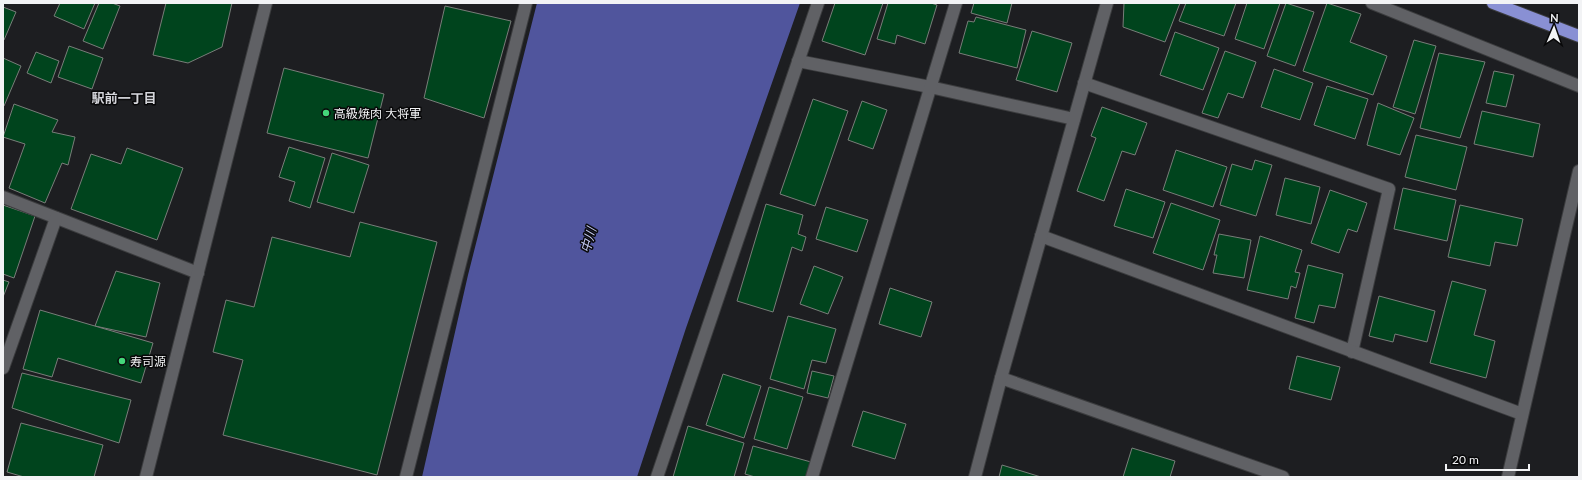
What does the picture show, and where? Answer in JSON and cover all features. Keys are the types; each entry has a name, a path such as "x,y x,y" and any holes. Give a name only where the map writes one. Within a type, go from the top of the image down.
{"highway":[{"path":"1493,3 1579,36"}],"street":[{"path":"147,477 266,3"},
{"path":"406,477 526,3"},
{"path":"657,477 818,3"},
{"path":"812,477 956,3"},
{"path":"975,477 1001,378 1107,3"},
{"path":"1372,3 1579,86"},
{"path":"798,62 930,87 1074,119"},
{"path":"1084,84 1389,189 1352,352"},
{"path":"1508,477 1579,171"},
{"path":"3,197 198,273"},
{"path":"3,368 56,218"},
{"path":"1041,236 1522,414"},
{"path":"1001,378 1283,477"}],"water":[{"name":"中川","path":"537,3 800,3 686,328 637,477 422,477 468,275"}],"building":[{"path":"60,3 95,3 84,29 54,16"},
{"path":"99,3 112,3 120,6 103,49 83,41"},
{"path":"166,3 232,3 222,47 188,63 153,55"},
{"path":"835,3 883,3 865,55 822,41"},
{"path":"888,3 931,3 937,5 925,44 897,35 895,44 877,39"},
{"path":"974,3 1012,3 1007,23 971,13"},
{"path":"1124,3 1180,3 1165,42 1123,27"},
{"path":"1186,3 1236,3 1224,36 1179,21"},
{"path":"1247,3 1280,3 1264,49 1235,39"},
{"path":"1286,3 1314,12 1295,66 1267,56"},
{"path":"1327,3 1361,14 1350,42 1387,56 1373,95 1303,71"},
{"path":"445,6 511,21 484,118 424,98"},
{"path":"3,7 16,12 4,40 3,40"},
{"path":"976,17 1026,30 1017,68 959,53 968,21 974,22"},
{"path":"1032,31 1072,43 1057,92 1016,80"},
{"path":"1175,32 1219,48 1203,90 1160,75"},
{"path":"1414,40 1436,46 1415,114 1393,107"},
{"path":"69,46 103,58 92,89 58,77"},
{"path":"1225,51 1256,62 1243,98 1228,93 1218,118 1202,113"},
{"path":"36,52 59,61 51,83 27,73"},
{"path":"1439,53 1485,62 1460,138 1420,128"},
{"path":"3,58 21,66 4,106 3,106"},
{"name":"高級焼肉 大将軍","path":"284,68 384,94 368,158 267,133"},
{"path":"1274,69 1313,83 1300,120 1261,107"},
{"path":"1494,71 1514,75 1506,107 1486,103"},
{"path":"1327,86 1368,99 1355,139 1314,125"},
{"path":"813,99 848,111 815,206 780,194"},
{"path":"862,101 887,110 873,149 848,140"},
{"path":"1378,103 1414,118 1400,155 1367,145"},
{"path":"14,104 58,120 52,132 75,137 68,165 62,163 45,203 9,188 25,144 3,137"},
{"path":"1102,107 1147,123 1135,155 1122,151 1104,201 1077,191 1096,138 1091,136"},
{"path":"1482,111 1540,124 1533,157 1474,144"},
{"path":"1416,135 1467,147 1456,190 1405,177"},
{"path":"289,147 325,158 310,208 289,201 295,182 279,177"},
{"path":"127,148 183,168 157,240 71,209 91,154 121,164"},
{"path":"1176,150 1227,167 1213,207 1163,190"},
{"path":"332,153 369,165 354,213 317,202"},
{"path":"1255,160 1272,165 1256,216 1220,205 1232,164 1252,170"},
{"path":"1285,178 1320,187 1311,224 1276,215"},
{"path":"1403,188 1456,200 1447,241 1394,229"},
{"path":"1126,189 1165,202 1153,238 1114,226"},
{"path":"1330,190 1367,203 1357,232 1348,229 1339,253 1311,243"},
{"path":"1171,203 1220,220 1203,270 1153,253"},
{"path":"766,204 803,215 798,234 806,237 802,251 792,247 773,312 737,301"},
{"path":"3,205 35,216 14,278 3,274"},
{"path":"1460,205 1523,219 1517,246 1495,242 1490,266 1448,257"},
{"path":"826,207 868,220 857,252 816,239"},
{"path":"360,222 437,242 377,475 223,435 243,360 213,352 226,300 254,307 272,237 350,257"},
{"path":"1219,234 1251,240 1244,278 1213,273 1217,255 1214,255"},
{"path":"1260,236 1302,250 1295,272 1300,273 1296,288 1291,286 1288,299 1247,290"},
{"path":"1308,265 1343,274 1335,308 1319,305 1314,323 1295,318"},
{"path":"814,266 843,277 828,314 800,304"},
{"path":"116,271 160,283 146,337 95,326"},
{"path":"3,280 9,282 3,297"},
{"path":"1452,281 1486,290 1474,335 1495,341 1486,378 1430,363"},
{"path":"890,288 932,302 921,337 879,324"},
{"path":"1379,296 1435,311 1427,342 1395,334 1393,342 1369,336"},
{"path":"40,310 153,343 141,383 58,358 52,377 23,369"},
{"path":"788,316 836,329 826,363 812,360 804,389 770,379"},
{"path":"1297,356 1340,367 1331,400 1289,389"},
{"path":"812,371 834,376 828,398 807,393"},
{"path":"22,373 131,400 119,443 12,408"},
{"path":"723,374 761,386 744,438 706,425"},
{"path":"769,387 803,397 787,449 754,439"},
{"path":"863,411 906,424 895,459 852,446"},
{"path":"21,423 103,445 94,477 24,477 7,472"},
{"path":"688,426 744,443 734,477 673,477"},
{"path":"753,446 811,462 807,477 755,477 745,474"},
{"path":"1132,448 1175,461 1170,477 1123,477"},
{"path":"1002,465 1041,477 999,477"}],"place":[{"name":"高級焼肉 大将軍","path":"326,113"},
{"name":"寿司源","path":"122,361"}],"district":[{"name":"駅前一丁目","path":"124,98"}]}
